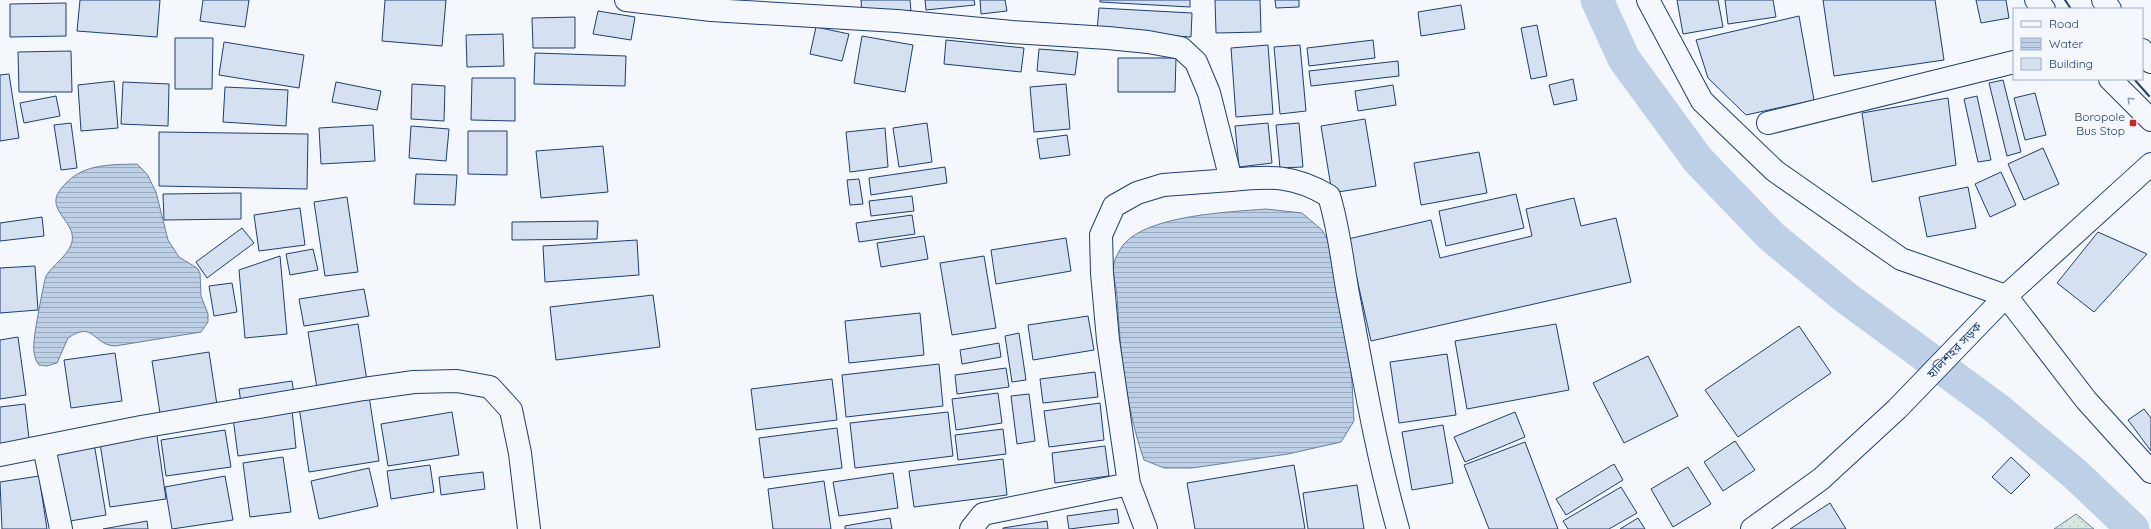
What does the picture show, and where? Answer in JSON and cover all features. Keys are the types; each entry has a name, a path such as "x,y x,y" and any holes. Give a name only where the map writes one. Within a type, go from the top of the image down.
{"main road":[{"path":"626,0 711,10 897,21 1012,32 1108,38 1148,42 1181,48 1196,62 1209,94 1231,180"},
{"path":"1648,0 1702,101 1775,171 1901,259 2006,296 2086,400 2151,472"},
{"path":"2036,0 2043,8"},
{"path":"2103,0 2109,8"},
{"path":"2143,51 2151,62"},
{"path":"1768,123 2013,62"},
{"path":"2111,80 2151,120"},
{"name":"হালিশহর সড়ক","path":"1752,529 1821,479 1897,409 2006,296 2151,164"},
{"path":"1146,529 1129,484 1108,340 1102,273 1102,235 1114,206 1137,192 1163,185 1270,176 1309,184 1329,196 1338,225 1346,286 1374,433 1398,529"},
{"path":"0,455 141,427 406,383 457,381 490,388 511,410 520,453 528,529"},
{"path":"44,446 61,529"},
{"path":"971,529 983,514 1129,484"}],"shaded area":[{"path":"2076,514 2094,529 2054,529"}],"water":[{"path":"137,164 147,174 156,192 168,240 179,257 197,268 200,273 201,296 208,314 208,322 201,332 115,346 102,342 88,332 77,333 68,338 57,363 47,366 39,365 35,357 34,337 46,276 69,249 72,237 71,230 56,204 56,197 68,181 86,170 95,167"},
{"path":"1266,209 1302,213 1322,230 1334,251 1347,334 1354,421 1341,442 1288,454 1192,468 1164,468 1144,460 1128,400 1122,358 1117,296 1113,271 1117,256 1124,244 1136,234 1170,221 1211,214"}],"building":[{"path":"80,0 160,0 157,37 77,31"},
{"path":"203,0 249,0 245,27 200,21"},
{"path":"385,0 446,0 442,46 382,41"},
{"path":"861,0 910,0 911,11 862,14"},
{"path":"925,0 974,0 975,5 926,10"},
{"path":"980,0 1005,0 1007,11 981,14"},
{"path":"1100,0 1190,0 1190,7 1100,2"},
{"path":"1215,0 1260,0 1261,32 1216,33"},
{"path":"1275,0 1299,0 1299,7 1276,8"},
{"path":"1677,0 1718,0 1723,27 1683,34"},
{"path":"1725,0 1773,0 1776,17 1728,24"},
{"path":"1823,0 1935,0 1944,60 1834,76"},
{"path":"1976,0 2006,0 2009,18 1981,23"},
{"path":"66,3 66,36 10,37 10,4"},
{"path":"1461,5 1465,29 1421,36 1418,12"},
{"path":"1099,8 1192,13 1191,37 1097,31"},
{"path":"598,11 635,17 631,40 593,34"},
{"path":"1799,16 1814,100 1746,115 1708,78 1696,40"},
{"path":"575,17 575,48 533,48 532,18"},
{"path":"1537,25 1547,76 1531,79 1521,28"},
{"path":"816,27 849,34 842,61 810,54"},
{"path":"503,34 504,66 467,67 466,35"},
{"path":"862,36 913,45 905,92 854,83"},
{"path":"175,38 213,38 212,89 175,89"},
{"path":"946,40 1024,48 1021,72 944,64"},
{"path":"1373,40 1375,58 1309,66 1307,48"},
{"path":"224,42 304,55 299,88 219,75"},
{"path":"1268,45 1273,114 1236,117 1231,48"},
{"path":"1300,45 1306,111 1280,114 1274,47"},
{"path":"1039,49 1078,52 1075,75 1037,71"},
{"path":"71,51 72,92 19,92 18,52"},
{"path":"535,53 626,56 625,86 534,84"},
{"path":"1118,58 1176,58 1175,92 1118,92"},
{"path":"1398,61 1399,76 1311,86 1309,71"},
{"path":"9,74 19,138 0,141 0,75"},
{"path":"472,78 515,78 515,121 471,120"},
{"path":"1573,79 1577,100 1554,105 1549,85"},
{"path":"2003,80 2021,152 2007,156 1989,83"},
{"path":"114,81 118,128 81,131 78,85"},
{"path":"123,82 169,84 168,126 121,124"},
{"path":"336,82 381,91 377,110 332,102"},
{"path":"412,84 445,86 444,121 411,119"},
{"path":"1066,84 1070,129 1034,132 1030,87"},
{"path":"1393,85 1396,105 1358,111 1355,91"},
{"path":"225,87 288,90 286,126 223,122"},
{"path":"2035,93 2046,135 2025,140 2014,98"},
{"path":"56,96 60,116 24,123 20,103"},
{"path":"1977,96 1991,160 1978,162 1964,99"},
{"path":"1948,98 1956,165 1872,182 1862,113"},
{"path":"1365,119 1376,186 1332,193 1321,126"},
{"path":"71,123 77,168 61,170 54,125"},
{"path":"927,123 932,162 899,167 893,128"},
{"path":"1268,123 1272,163 1239,167 1235,126"},
{"path":"1299,123 1303,167 1280,168 1276,125"},
{"path":"373,125 375,161 321,164 319,128"},
{"path":"411,126 449,129 446,161 409,158"},
{"path":"885,128 888,167 850,172 846,132"},
{"path":"468,131 507,131 507,175 468,174"},
{"path":"159,132 308,134 307,189 159,186"},
{"path":"1067,135 1070,155 1040,159 1037,139"},
{"path":"603,146 608,192 541,198 536,151"},
{"path":"2043,148 2059,184 2024,200 2008,164"},
{"path":"1479,152 1487,193 1421,205 1414,163"},
{"path":"945,167 947,183 871,195 869,178"},
{"path":"2001,172 2016,205 1990,217 1975,184"},
{"path":"416,174 457,175 455,205 414,204"},
{"path":"859,179 863,204 850,205 847,180"},
{"path":"1968,187 1976,228 1927,237 1919,197"},
{"path":"241,193 241,219 164,220 163,194"},
{"path":"1516,194 1524,228 1446,246 1439,211"},
{"path":"912,196 914,211 871,216 869,201"},
{"path":"347,197 358,272 325,276 314,202"},
{"path":"1574,198 1581,226 1616,218 1631,282 1371,341 1348,239 1431,220 1440,258 1532,236 1526,209"},
{"path":"300,208 305,245 259,251 254,215"},
{"path":"912,215 915,234 859,242 856,223"},
{"path":"42,217 44,236 0,241 0,223"},
{"path":"598,221 597,239 512,240 512,222"},
{"path":"242,228 254,243 207,278 196,262"},
{"path":"2098,232 2147,254 2094,312 2057,283"},
{"path":"924,236 928,259 881,267 877,243"},
{"path":"1066,238 1071,271 996,284 991,250"},
{"path":"637,240 639,275 545,282 543,246"},
{"path":"313,249 318,270 290,275 286,254"},
{"path":"280,256 287,334 245,338 239,270"},
{"path":"984,256 996,328 952,335 940,263"},
{"path":"35,266 38,310 0,313 0,268"},
{"path":"232,283 237,312 214,316 209,286"},
{"path":"364,289 369,316 304,326 299,299"},
{"path":"653,295 660,347 556,360 550,307"},
{"path":"920,313 924,355 849,363 845,321"},
{"path":"1088,316 1094,350 1033,360 1028,325"},
{"path":"358,324 367,381 317,388 308,332"},
{"path":"1556,324 1569,390 1467,409 1455,341"},
{"path":"1799,326 1831,373 1738,437 1705,390"},
{"path":"1019,333 1026,380 1012,382 1005,336"},
{"path":"18,337 26,395 0,399 0,340"},
{"path":"999,343 1001,357 962,364 960,350"},
{"path":"209,352 217,405 160,413 152,361"},
{"path":"115,353 122,401 71,408 64,360"},
{"path":"1447,354 1456,415 1399,423 1390,362"},
{"path":"1648,356 1678,416 1624,443 1593,383"},
{"path":"939,364 943,406 846,417 842,375"},
{"path":"1006,368 1009,387 957,394 955,375"},
{"path":"1095,372 1098,397 1043,403 1040,379"},
{"path":"832,379 837,420 756,430 751,389"},
{"path":"292,381 294,394 241,403 239,389"},
{"path":"998,393 1002,423 956,430 952,399"},
{"path":"1029,394 1035,441 1017,444 1011,396"},
{"path":"369,396 379,461 309,472 299,407"},
{"path":"1100,403 1104,440 1049,447 1044,411"},
{"path":"25,404 30,447 0,451 0,407"},
{"path":"2144,409 2151,418 2151,451 2128,420"},
{"path":"292,410 296,448 238,456 233,418"},
{"path":"452,412 459,455 388,466 381,424"},
{"path":"948,412 953,456 855,468 850,423"},
{"path":"1515,412 1525,437 1465,462 1454,437"},
{"path":"1443,425 1453,483 1412,490 1402,432"},
{"path":"837,428 842,468 764,478 759,438"},
{"path":"156,429 166,499 110,507 99,437"},
{"path":"1003,429 1006,454 958,460 955,435"},
{"path":"225,430 231,467 166,476 161,440"},
{"path":"1735,441 1755,470 1723,491 1704,462"},
{"path":"1525,442 1558,529 1489,529 1464,465"},
{"path":"94,443 106,515 64,522 52,450"},
{"path":"1105,446 1109,476 1055,483 1052,453"},
{"path":"283,457 291,512 250,517 243,463"},
{"path":"2011,457 2030,475 2011,494 1992,477"},
{"path":"1003,459 1007,495 914,507 909,471"},
{"path":"1614,464 1623,480 1566,515 1556,499"},
{"path":"430,465 434,492 391,499 387,471"},
{"path":"1294,465 1305,529 1195,529 1187,483"},
{"path":"1688,467 1711,504 1673,527 1651,489"},
{"path":"369,468 378,506 319,519 311,481"},
{"path":"483,472 485,489 441,495 439,477"},
{"path":"893,473 898,508 839,516 833,482"},
{"path":"39,476 47,529 2,529 0,482"},
{"path":"225,476 233,520 172,529 165,487"},
{"path":"824,481 831,529 773,529 768,489"},
{"path":"1357,485 1364,529 1308,529 1303,493"},
{"path":"1621,487 1637,513 1609,529 1568,529 1563,521"},
{"path":"1830,503 1846,529 1790,529"},
{"path":"1117,509 1119,523 1069,529 1067,516"},
{"path":"890,518 892,529 845,529 845,526"},
{"path":"1638,518 1645,529 1620,529"},
{"path":"147,521 148,529 103,529"},
{"path":"1047,521 1048,529 1003,529 1003,528"}],"waterway":[{"path":"1597,0 1624,59 1698,160 1771,236 1845,297 1996,408 2075,474 2133,529"}],"wall":[{"path":"2065,0 2070,8"},
{"path":"2135,80 2149,96"}],"place":[{"name":"Boropole Bus Stop","path":"2133,123"}]}
